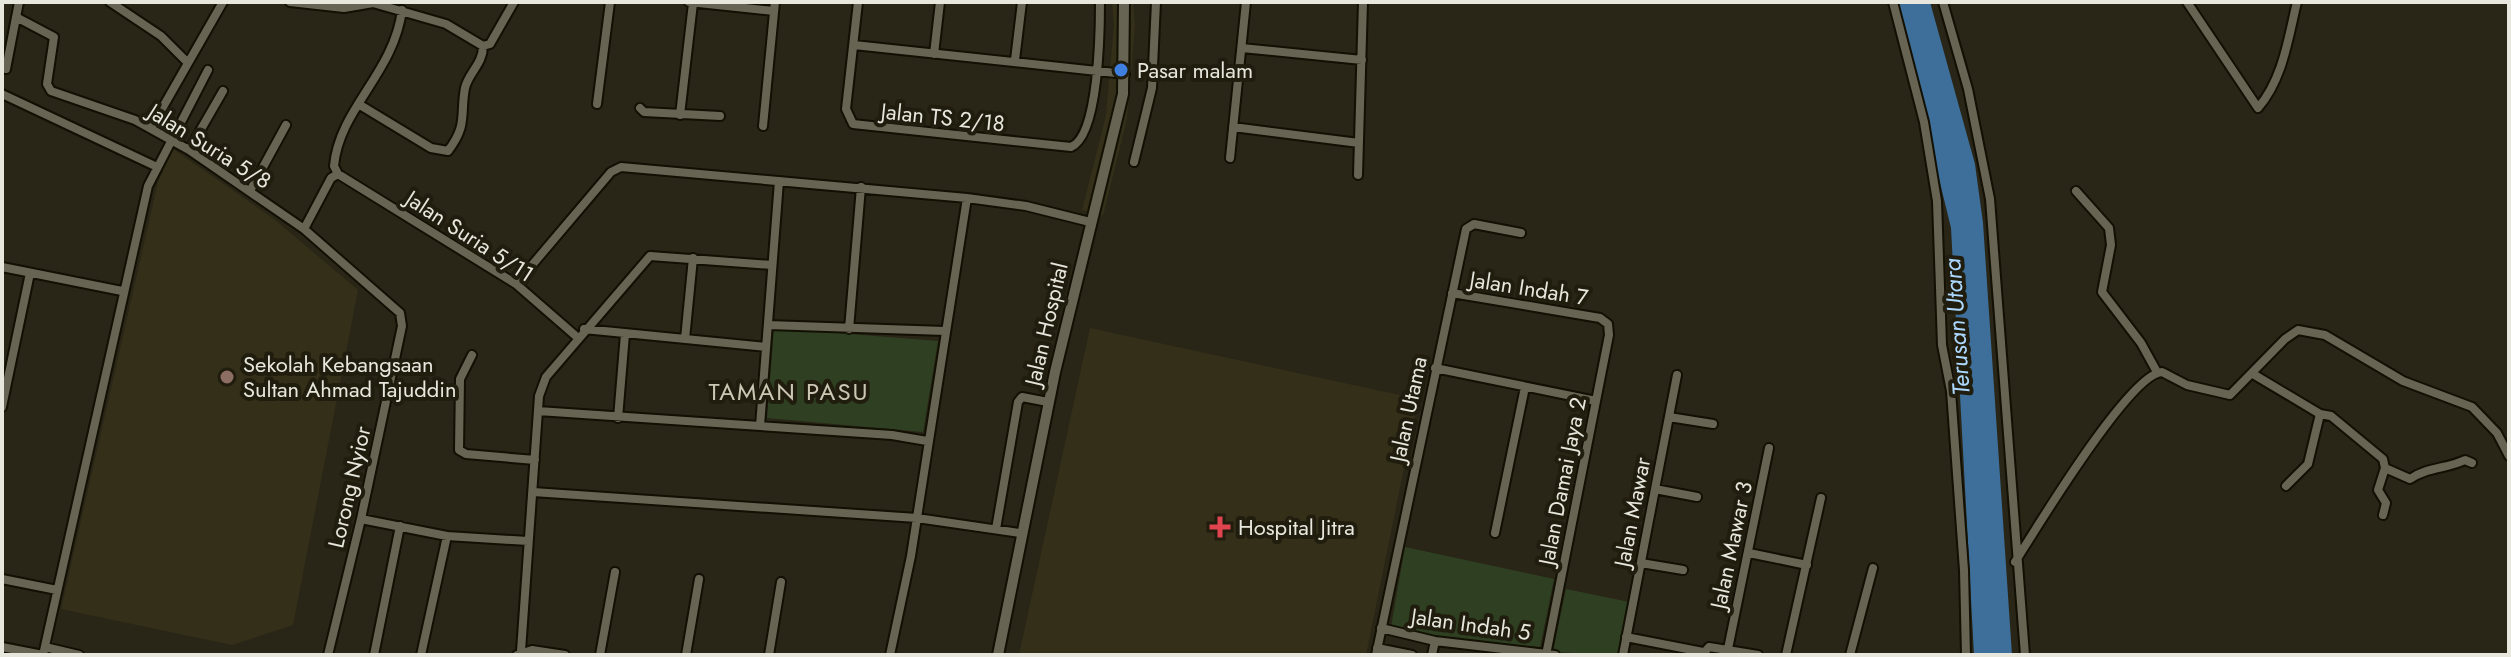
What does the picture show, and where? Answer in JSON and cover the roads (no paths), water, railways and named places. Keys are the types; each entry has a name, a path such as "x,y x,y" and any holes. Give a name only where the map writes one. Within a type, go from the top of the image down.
{"street":[{"path":"6,69 19,2"},
{"path":"110,2 161,36 187,62"},
{"path":"151,128 223,2"},
{"path":"290,2 344,8 358,3 373,3 446,24 483,46 490,44 514,2"},
{"path":"597,104 610,2"},
{"path":"680,115 691,2 775,6 763,126"},
{"name":"Jalan TS 2/18","path":"858,2 846,109 849,120 859,126 1074,147 1086,123 1098,71"},
{"path":"934,54 940,2"},
{"path":"1015,60 1022,2"},
{"path":"1098,71 1100,2"},
{"name":"Jalan Hospital","path":"998,655 1048,402 1090,222 1119,115 1125,74 1124,2"},
{"path":"1134,162 1153,78 1156,2"},
{"path":"1230,158 1246,2"},
{"path":"1358,175 1363,2"},
{"path":"1893,2 1924,122 1937,201 1942,345 1952,408 1964,570 1966,655"},
{"path":"1943,2 1968,89 1990,199 2015,562 2025,655"},
{"path":"2187,2 2258,108 2272,92 2279,74 2297,2"},
{"path":"304,229 331,178 338,174 334,166 337,144 392,52 402,10"},
{"name":"Jalan Suria 5/8","path":"16,17 54,37 47,84 51,91 151,128 189,150 304,229 398,309 402,326"},
{"path":"854,45 1125,74"},
{"path":"360,105 437,151 448,151 463,123 466,85 481,63 483,46"},
{"path":"1242,48 1362,60"},
{"path":"43,652 122,291 155,166 208,70"},
{"path":"189,150 223,91"},
{"path":"2,94 155,166"},
{"path":"640,108 644,112 720,116"},
{"path":"250,191 286,125"},
{"path":"1233,127 1359,143"},
{"path":"516,284 616,169 628,167 967,198 1026,206 1090,222"},
{"name":"Jalan Suria 5/11","path":"338,174 516,284 577,337"},
{"path":"760,426 779,181"},
{"path":"849,329 861,187"},
{"path":"2076,191 2109,228 2111,245 2102,292 2141,343 2157,372 2224,395 2235,392 2294,331 2313,331 2403,381 2472,407 2497,433 2509,456"},
{"path":"890,655 917,518 967,198"},
{"name":"Jalan Utama","path":"1377,652 1435,368 1468,226 1521,233"},
{"path":"565,655 519,653 542,383 577,337 645,259 655,255 772,265"},
{"path":"685,339 693,258"},
{"path":"2,267 122,291"},
{"path":"2,407 30,273"},
{"name":"Jalan Indah 7","path":"1452,293 1600,318"},
{"name":"Jalan Damai Jaya 2","path":"1549,654 1609,335 1608,324 1600,318"},
{"path":"768,325 945,331"},
{"name":"Lorong Nyior","path":"328,655 402,326"},
{"path":"584,329 766,347"},
{"path":"618,418 625,334"},
{"path":"472,355 460,379 459,450 466,454 535,460"},
{"path":"1435,368 1596,401"},
{"path":"2015,562 2121,404 2143,380 2157,372"},
{"path":"2253,374 2320,414 2331,416 2383,459 2385,468 2378,490 2386,503 2383,515"},
{"name":"Jalan Mawar","path":"1623,655 1677,375"},
{"path":"1495,533 1525,387"},
{"path":"996,529 1018,402 1022,397 1048,402"},
{"path":"538,411 892,435 927,441"},
{"path":"2286,486 2308,464 2320,414"},
{"path":"1669,417 1713,424"},
{"name":"Jalan Mawar 3","path":"1728,649 1769,448"},
{"path":"2385,468 2410,479 2430,469 2446,468 2465,460 2472,463"},
{"path":"1655,489 1697,497"},
{"path":"533,492 917,518 1020,533"},
{"path":"1786,655 1821,498"},
{"path":"361,519 447,536 528,541"},
{"path":"374,655 400,526"},
{"path":"421,655 447,536"},
{"path":"1749,553 1807,565"},
{"path":"1641,563 1683,570"},
{"path":"1850,655 1873,568"},
{"path":"600,655 615,572"},
{"path":"2,579 57,590"},
{"path":"686,655 699,579"},
{"path":"769,655 781,582"},
{"name":"Jalan Indah 5","path":"1381,628 1435,641 1549,654"},
{"path":"1626,637 1703,653 1709,647 1758,655"},
{"path":"1432,655 1435,641"},
{"path":"2,647 79,655"},
{"path":"1377,652 1412,655"}],"water":[{"name":"Terusan Utara","path":"1896,2 1930,2 1975,164 1983,223 2012,655 1974,655 1951,228"}],"waterway":[{"path":"2,8 3,2"}],"place":[{"name":"Pasar malam","path":"1121,70"},
{"name":"Sekolah Kebangsaan Sultan Ahmad Tajuddin","path":"227,377"},
{"name":"Hospital Jitra","path":"1220,527"}],"district":[{"name":"TAMAN PASU","path":"789,392"}]}
